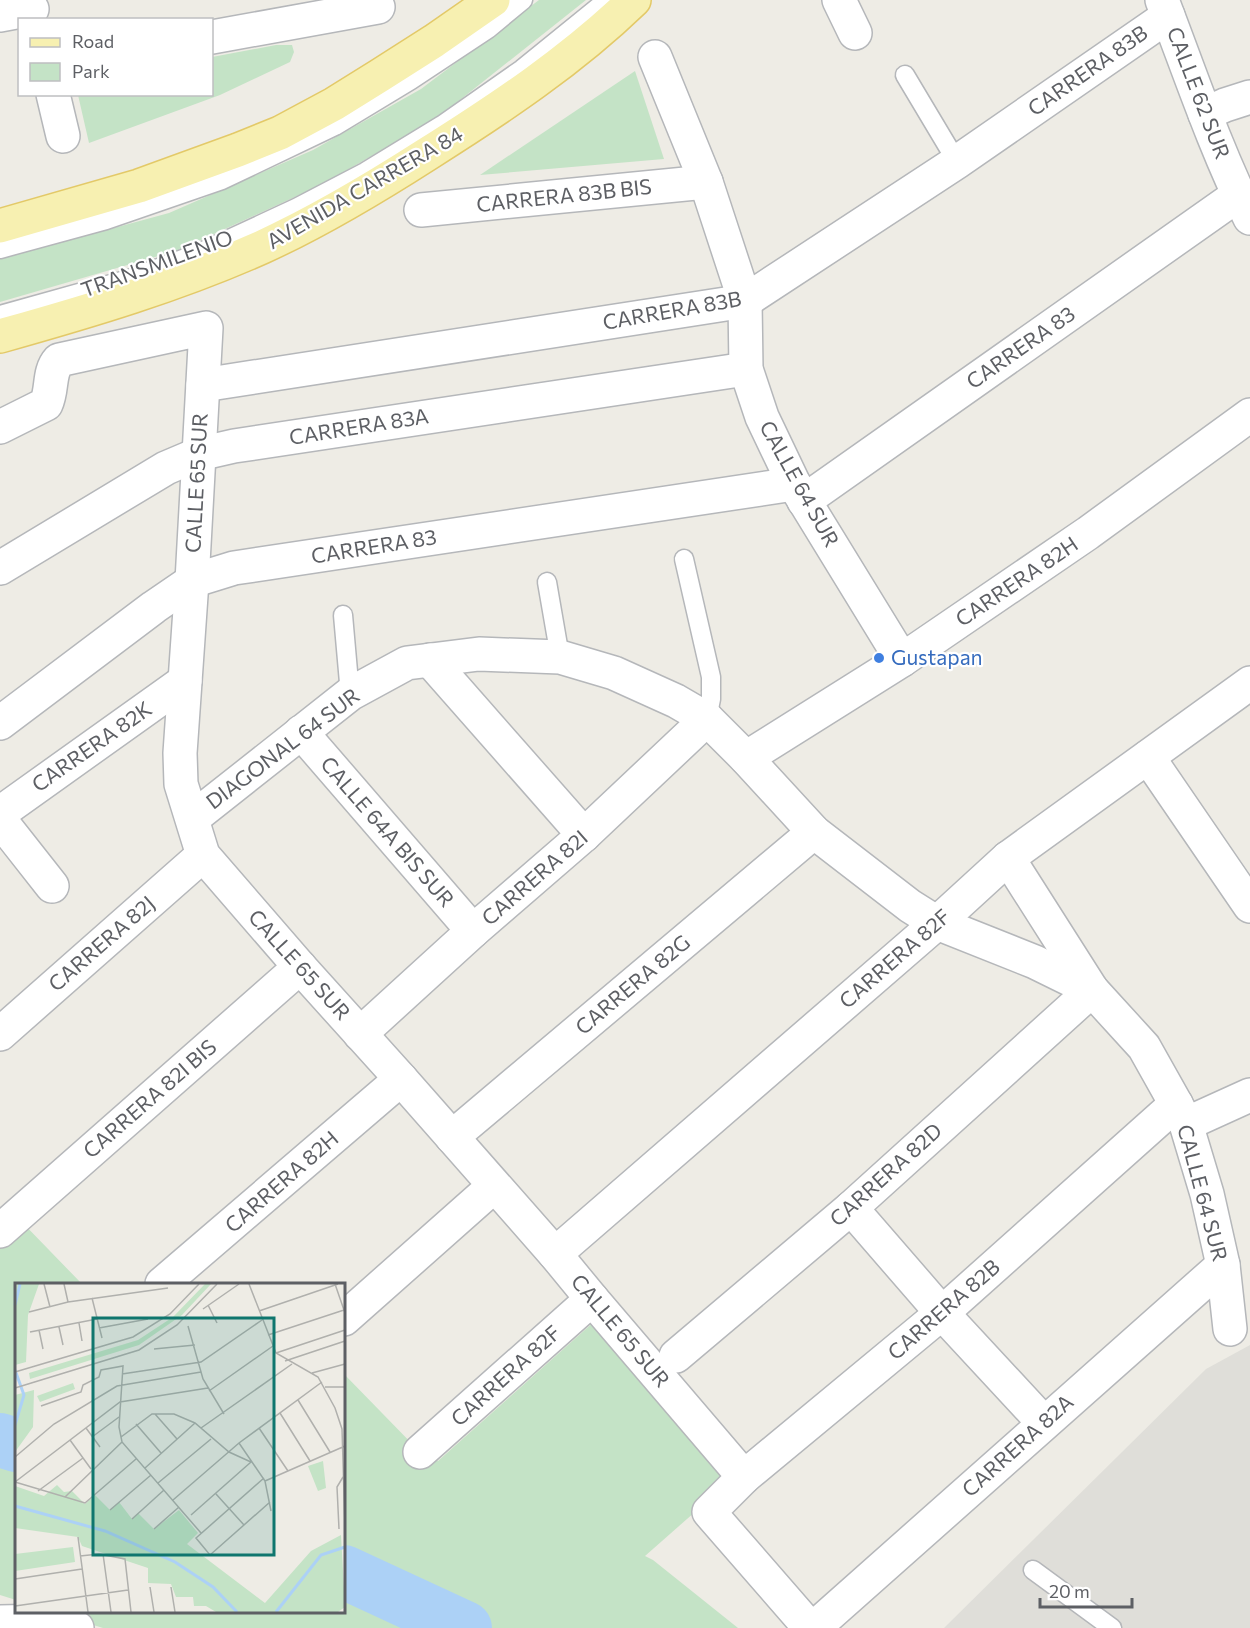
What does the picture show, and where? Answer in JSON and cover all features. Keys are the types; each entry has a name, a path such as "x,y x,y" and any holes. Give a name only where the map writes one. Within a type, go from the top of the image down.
{"main road":[{"path":"0,226 139,186 280,133 334,105 494,0"},
{"name":"AVENIDA CARRERA 84","path":"0,336 132,298 261,248 318,220 467,129 524,90 583,46 624,1"}],"street":[{"path":"839,0 855,33"},
{"path":"213,37 378,7"},
{"name":"CALLE 62 SUR","path":"1165,8 1205,114 1244,207"},
{"name":"CARRERA 83B","path":"202,385 745,301 957,162 1165,8"},
{"path":"0,15 32,9"},
{"name":"CALLE 64 SUR","path":"655,57 706,182 745,301 746,369 762,417 799,493 902,660"},
{"path":"53,96 63,136"},
{"path":"1205,114 1250,97"},
{"name":"CARRERA 83B BIS","path":"421,210 706,182"},
{"name":"CARRERA 83","path":"0,723 192,581 234,568 799,493 1244,207"},
{"name":"CALLE 65 SUR","path":"0,427 46,404 49,398 52,371 59,360 206,327 180,753 181,784 203,855 555,1254 744,1477"},
{"name":"CARRERA 83A","path":"0,568 166,468 199,454 234,446 746,369"},
{"name":"CARRERA 82H","path":"746,758 902,660 1088,533 1250,415"},
{"name":"DIAGONAL 64 SUR","path":"193,818 350,694 407,663 479,654 560,657 614,673 676,701 707,719 814,832 910,906 937,923 1035,962 1092,990"},
{"path":"430,660 584,835"},
{"name":"CARRERA 82K","path":"0,813 185,681"},
{"name":"CARRERA 82F","path":"555,1254 937,923 1008,858 1250,683"},
{"name":"CARRERA 82I","path":"360,1034 473,931 584,835 707,719"},
{"name":"CALLE 64A BIS SUR","path":"301,732 473,931"},
{"path":"1148,757 1250,906"},
{"path":"0,820 52,886"},
{"name":"CARRERA 82G","path":"452,1137 814,832"},
{"name":"CARRERA 82J","path":"0,1034 203,855"},
{"name":"CALLE 64 SUR","path":"1008,858 1092,990 1144,1047 1181,1114 1207,1194 1223,1265 1230,1329"},
{"name":"CARRERA 82I BIS","path":"0,1231 300,967"},
{"name":"CARRERA 82D","path":"676,1356 851,1208 1092,990"},
{"name":"CARRERA 82H","path":"163,1283 401,1079"},
{"name":"CARRERA 82B","path":"812,1628 709,1512 744,1477 1181,1114 1250,1095"},
{"path":"345,1318 494,1186"},
{"path":"851,1208 942,1314 1044,1424"},
{"name":"CARRERA 82A","path":"812,1628 1223,1265"},
{"name":"CARRERA 82F","path":"420,1452 592,1299"},
{"path":"0,1622 45,1621 73,1627"}],"lane":[{"path":"0,249 106,220 222,180 335,126 411,80 478,35 523,0"},
{"name":"TRANSMILENIO","path":"0,315 129,279 199,253 296,208 365,172 442,125 624,1"},
{"path":"905,75 957,162"},
{"path":"684,559 711,677 711,699 707,719"},
{"path":"547,582 560,657"},
{"path":"343,615 350,694"},
{"path":"1033,1570 1112,1628"}],"shaded area":[{"path":"1250,1345 1250,1628 944,1628 1206,1369"}],"green space":[{"path":"539,0 586,0 436,119 321,185 179,250 0,302 0,259 169,213 313,150 421,89"},
{"path":"276,45 292,45 294,52 290,62 220,95 89,143 78,96 213,96 213,57"},
{"path":"635,71 664,159 480,175"},
{"path":"17,1217 81,1283 15,1283 15,1600 0,1595 0,1232"},
{"path":"596,1320 729,1482 645,1556 738,1628 103,1628 54,1613 345,1613 345,1375 420,1452 438,1461"}],"waterway":[{"path":"0,1440 15,1445"},
{"path":"345,1572 465,1628"}],"place":[{"name":"Gustapan","path":"879,658"}]}
